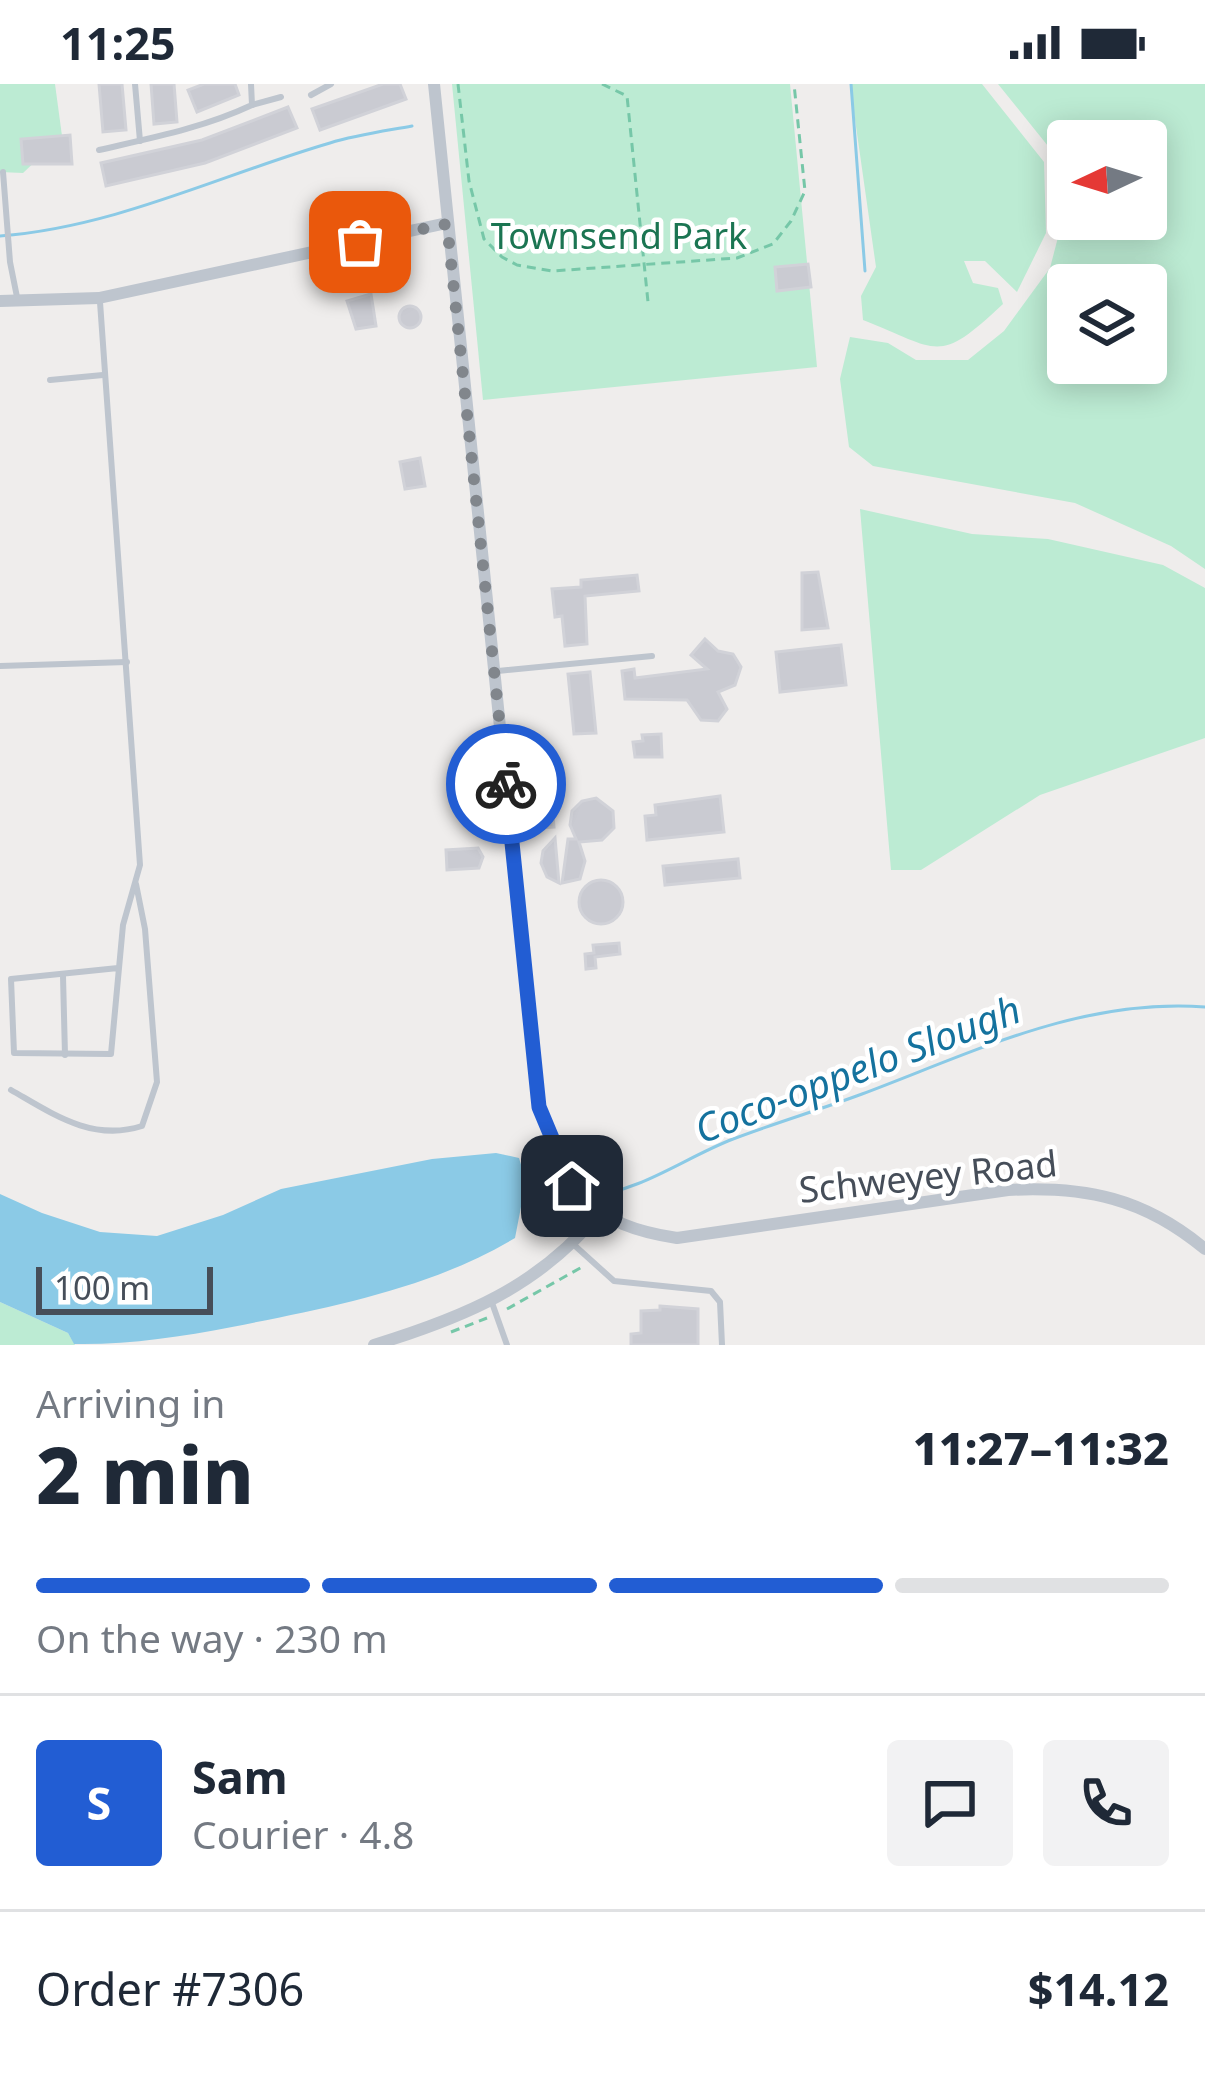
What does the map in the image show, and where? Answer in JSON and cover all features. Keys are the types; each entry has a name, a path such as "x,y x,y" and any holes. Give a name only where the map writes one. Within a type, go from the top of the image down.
{"street":[{"path":"374,1345 453,1321 491,1300 573,1244 599,1213 572,1186 539,1107 434,84"},
{"path":"0,301 99,298 447,224"},
{"name":"Schweyey Road","path":"599,1213 643,1233 676,1238 1008,1190 1059,1187 1107,1197 1171,1220 1205,1250"}],"lane":[{"path":"135,84 140,141"},
{"path":"250,84 252,105"},
{"path":"311,95 331,84"},
{"path":"99,150 173,134 281,97"},
{"path":"3,172 18,301"},
{"path":"99,298 140,865 123,925 111,1054 14,1053 11,979 118,968"},
{"path":"50,380 104,375"},
{"path":"494,672 652,656"},
{"path":"0,666 128,662"},
{"path":"10,1090 79,1128 123,1132 142,1126 157,1082 145,929 136,880"},
{"path":"63,976 64,1055"},
{"path":"573,1244 614,1281 712,1291 720,1302 722,1345"},
{"path":"491,1300 507,1345"}],"path":[{"path":"458,84 484,239 517,265 552,271 736,258 772,244 805,191 794,84"},
{"path":"602,84 627,96 648,302"},
{"path":"453,1331 496,1315 591,1261"}],"green space":[{"path":"0,84 55,84 62,136 23,173 0,172"},
{"name":"Townsend Park","path":"452,84 790,84 817,367 483,400"},
{"path":"850,84 982,84 1044,162 1046,233 1017,292 985,261 964,261 973,283 998,288 1003,304 950,344 924,344 863,320 861,296 876,267"},
{"path":"998,84 1205,84 1205,569 1171,546 1075,503 873,466 849,447 840,379 850,337 888,343 916,360 968,360 1004,331 1047,272 1047,384 1167,384 1167,264 1051,264 1057,240 1167,240 1167,120 1047,120 1047,145"},
{"path":"860,509 972,534 1048,539 1163,565 1205,588 1205,738 1040,795 921,870 891,870"},
{"path":"0,1302 68,1333 75,1345 0,1345"}],"water":[{"path":"496,1153 519,1158 526,1181 515,1238 448,1271 377,1295 212,1331 94,1344 74,1344 68,1333 0,1302 0,1194 100,1232 157,1236 223,1215 281,1189 432,1159"}],"building":[{"path":"99,84 122,84 126,130 103,132"},
{"path":"151,84 174,84 177,122 154,124"},
{"path":"204,84 235,84 239,95 197,112 188,90"},
{"path":"383,84 400,84 406,99 320,130 312,109"},
{"path":"288,107 297,128 205,163 106,186 101,163 202,140"},
{"path":"70,135 72,164 23,164 21,139"},
{"path":"808,264 811,287 777,291 775,267"},
{"path":"371,294 376,326 356,329 347,301"},
{"path":"410,306 421,317 410,328 399,317"},
{"path":"420,458 425,486 405,489 400,462"},
{"path":"818,572 828,628 802,630 802,573"},
{"path":"637,575 639,591 585,596 587,644 565,646 562,616 555,617 552,589 581,587 581,580"},
{"path":"705,639 718,651 733,654 741,667 735,685 718,692 727,709 718,721 701,720 687,700 625,699 622,671 634,669 635,678 707,669 691,655"},
{"path":"841,645 846,685 780,692 776,652"},
{"path":"590,672 596,733 574,734 568,674"},
{"path":"661,734 662,757 635,757 633,742 643,741 642,735"},
{"path":"720,796 724,832 647,840 645,816 656,815 655,805"},
{"path":"596,798 613,811 614,828 602,840 579,842 585,861 580,879 562,883 568,839 576,839 570,825 572,811 582,801"},
{"path":"552,803 554,827 537,828 535,805"},
{"path":"555,838 559,883 547,877 541,863 543,851"},
{"path":"478,848 483,857 479,868 447,870 446,850"},
{"path":"738,859 740,878 665,885 663,866"},
{"path":"601,880 617,886 623,902 617,918 601,924 585,918 579,902 585,886"},
{"path":"619,943 620,954 595,957 596,968 586,969 585,954 594,953 593,945"},
{"path":"660,1306 698,1309 698,1345 631,1345 631,1334 641,1333 641,1311 660,1310"}],"waterway":[{"path":"851,84 865,271"},
{"path":"0,236 85,222 330,143 412,126"},
{"name":"Coco-oppelo Slough","path":"589,1196 627,1188 733,1139 1029,1031 1115,1011 1205,1007"},
{"name":"Coco-oppelo Slough","path":"533,1200 579,1197"}],"way so far":[{"path":"360,242 447,224 506,784"}],"route":[{"path":"506,784 539,1107 572,1186"}]}
